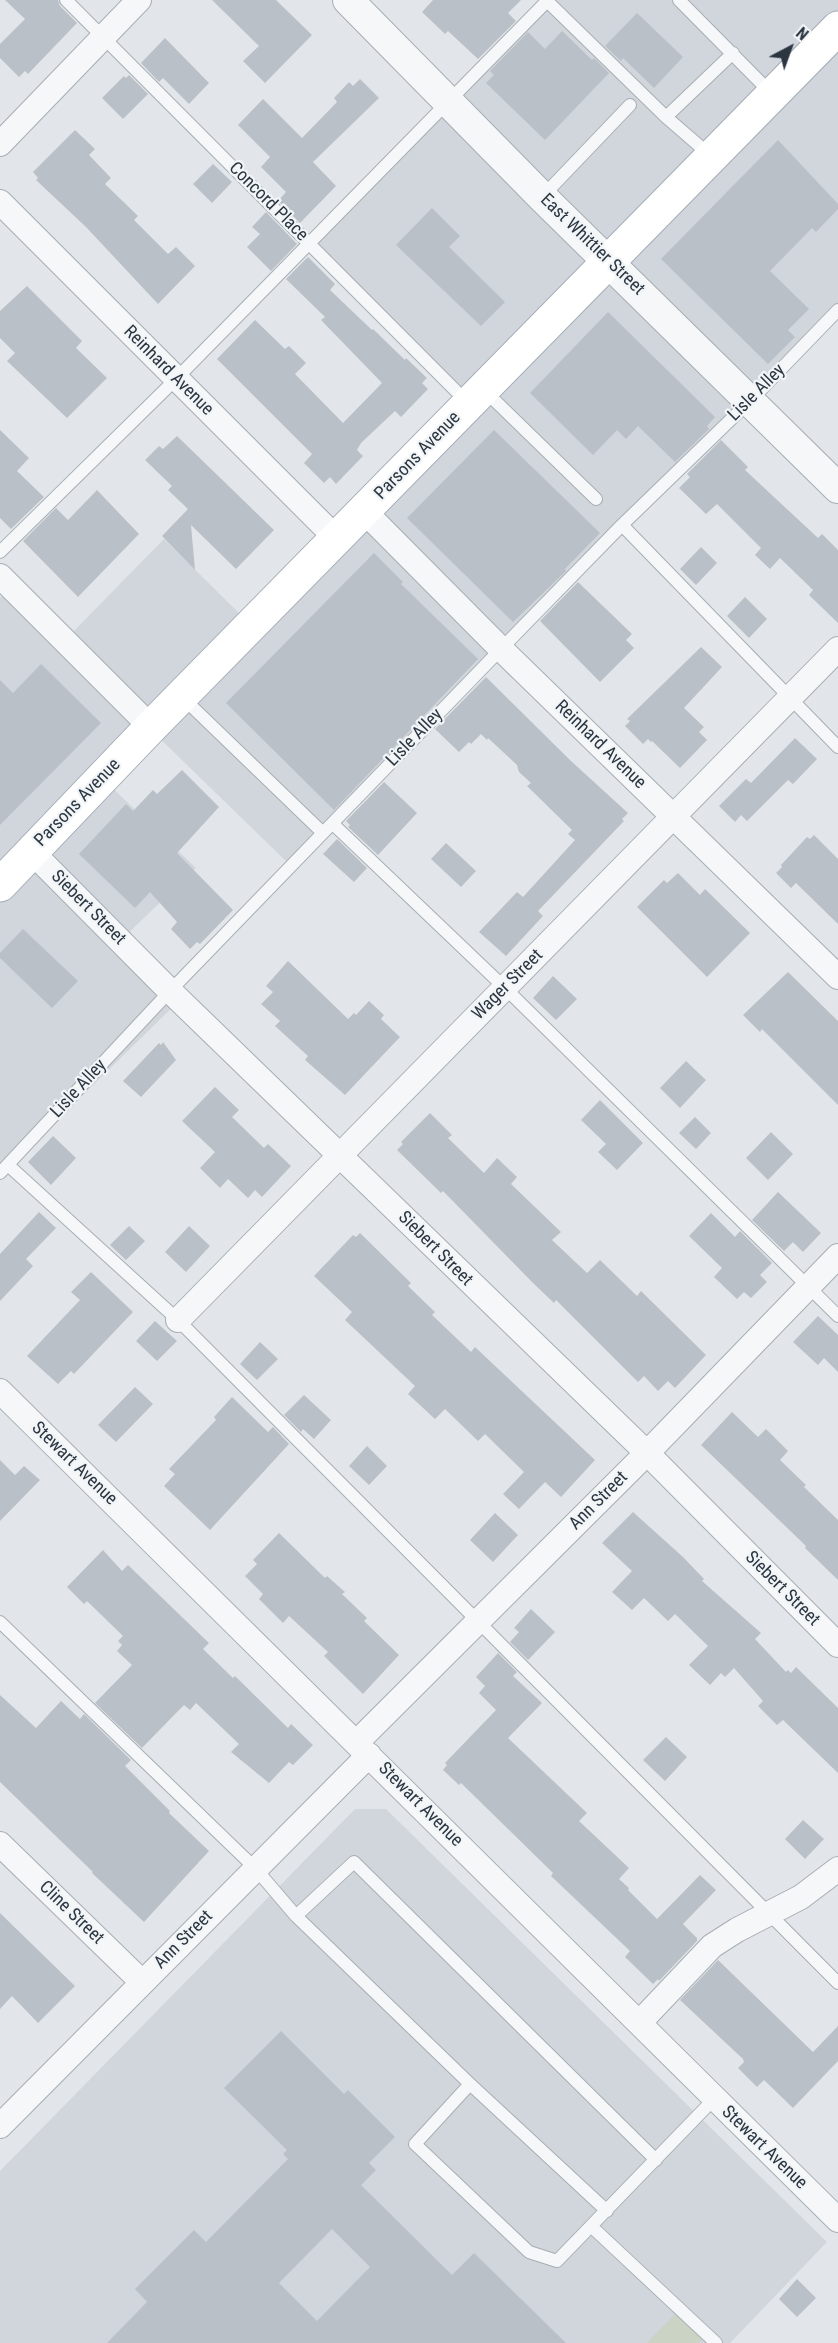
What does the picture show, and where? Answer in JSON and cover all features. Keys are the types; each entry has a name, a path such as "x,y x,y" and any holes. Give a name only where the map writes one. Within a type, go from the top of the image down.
{"main road":[{"name":"Parsons Avenue","path":"0,885 151,727 838,28"}],"street":[{"path":"0,144 139,0"},
{"name":"East Whittier Street","path":"348,0 542,197 838,488"},
{"name":"Reinhard Avenue","path":"0,202 337,539"},
{"name":"Reinhard Avenue","path":"364,511 501,649 838,977"},
{"path":"3,585 151,727"},
{"name":"Wager Street","path":"178,1320 838,649"},
{"name":"Siebert Street","path":"32,852 170,991 646,1453 838,1645"},
{"name":"Ann Street","path":"4,2113 142,1982 255,1868 478,1623 838,1256"},
{"name":"Stewart Avenue","path":"0,1391 640,2022 714,2100 838,2220"},
{"name":"Cline Street","path":"0,1844 142,1982"},
{"path":"640,2022 712,1946 737,1930 801,1897 838,1869"}],"lane":[{"name":"Concord Place","path":"66,0 309,243 476,397 596,499"},
{"path":"0,552 176,379 547,0 666,117 712,156"},
{"path":"678,0 773,95"},
{"path":"666,117 733,53"},
{"path":"542,197 630,105"},
{"name":"Lisle Alley","path":"4,1169 170,991 621,525 751,400 838,310"},
{"path":"621,525 838,747"},
{"path":"182,696 323,834"},
{"path":"333,824 505,988 838,1316"},
{"path":"4,1169 178,1320 838,1983"},
{"path":"3,1629 255,1868 296,1916 470,2084 607,2211"},
{"path":"296,1916 354,1862 656,2160"},
{"path":"470,2084 415,2144 528,2252 557,2261 714,2100"},
{"path":"592,2227 716,2343"}],"shaded area":[{"path":"556,0 838,0 838,308 293,868 148,727 99,775 196,868 121,940 183,997 0,1176 0,598 13,585 66,639 164,539 249,623 470,402 312,246"},
{"path":"355,1809 386,1809 827,2242 730,2343 0,2343 0,2171"}],"green space":[{"path":"677,2312 704,2338 698,2343 647,2343"}],"building":[{"path":"5,0 58,0 60,6 77,23 28,74 25,71 19,77 0,58 0,44 25,19"},
{"path":"212,0 276,0 312,35 265,83 243,61 259,46"},
{"path":"433,0 521,0 508,13 516,21 478,59 448,31 445,34 422,12"},
{"path":"637,13 683,57 654,88 623,58 621,61 605,46"},
{"path":"562,31 609,73 545,140 486,83 494,75 490,71 528,32 545,49"},
{"path":"165,38 209,83 189,104 163,78 159,82 141,63"},
{"path":"129,75 148,94 123,119 102,98 124,76 126,78"},
{"path":"360,79 379,98 313,162 336,186 300,223 278,201 286,192 261,167 270,157 238,125 263,99 302,138 337,102 334,98 349,82 353,86"},
{"path":"75,130 95,149 89,155 111,178 105,184 138,216 134,220 168,254 176,247 195,266 158,304 86,227 36,180 38,178 33,172"},
{"path":"778,140 838,204 838,209 816,232 812,228 770,271 809,309 788,330 795,337 768,364 661,259"},
{"path":"213,164 232,182 212,203 193,184"},
{"path":"432,208 460,236 449,247 505,302 481,326 396,245"},
{"path":"266,212 297,244 271,271 247,247 260,234 252,227"},
{"path":"308,257 335,284 330,290 427,378 422,383 428,389 401,417 395,411 361,443 357,450 363,456 336,484 330,477 324,483 304,463 312,454 217,359 255,320 285,349 289,346 306,363 295,374 343,423 382,383 321,320 325,317 286,279"},
{"path":"27,286 82,341 76,348 107,378 67,418 7,361 15,353 0,338 0,311"},
{"path":"608,312 715,417 707,426 709,429 675,462 638,426 626,439 617,430 593,455 530,393"},
{"path":"0,430 29,458 17,471 44,497 11,529 0,518"},
{"path":"494,430 600,533 565,569 566,571 513,622 407,518"},
{"path":"177,436 274,530 236,569 191,525 195,570 162,536 188,509 168,490 172,486 145,460 159,446 163,449"},
{"path":"721,440 748,467 745,470 818,538 822,534 838,550 838,623 809,595 813,590 780,558 770,569 755,555 761,548 717,504 706,514 679,488 690,477 687,474"},
{"path":"97,490 139,534 78,597 23,541 56,508 68,520"},
{"path":"701,547 717,563 696,585 680,569"},
{"path":"374,553 403,582 401,584 478,659 334,810 226,703"},
{"path":"578,582 632,634 626,640 634,648 600,682 540,621"},
{"path":"745,597 767,619 749,638 727,616"},
{"path":"701,647 722,667 684,708 704,727 699,732 707,740 680,768 652,741 648,739 643,744 625,726 630,721 627,719"},
{"path":"41,664 101,723 0,825 0,680 13,693"},
{"path":"486,677 571,761 628,813 622,819 624,821 538,911 543,916 506,956 479,932 517,892 523,897 575,840 568,834 572,830 527,786 531,783 519,772 517,765 488,738 487,740 481,734 459,752 435,729"},
{"path":"795,738 817,759 793,784 788,780 747,821 741,815 735,822 719,806 746,779 751,783"},
{"path":"182,770 219,807 177,853 233,910 200,944 197,942 190,949 171,929 177,922 150,892 135,908 79,854 126,804 133,811 153,790 157,794"},
{"path":"384,782 417,813 378,855 348,827 350,825 346,821"},
{"path":"814,835 838,859 838,924 796,883 791,888 776,873 807,837 810,839"},
{"path":"337,839 367,868 354,882 323,854"},
{"path":"446,843 476,871 461,887 431,859"},
{"path":"678,873 700,895 705,889 750,933 707,977 637,907 664,880 667,883"},
{"path":"23,929 78,981 52,1008 0,958 0,953"},
{"path":"288,961 348,1019 354,1013 356,1015 369,1001 384,1015 381,1019 400,1037 345,1095 305,1060 308,1056 275,1026 280,1021 261,1004 273,992 266,986"},
{"path":"788,972 838,1021 838,1105 762,1029 760,1032 743,1015"},
{"path":"553,976 577,999 556,1020 533,998"},
{"path":"163,1042 176,1060 141,1097 123,1081 159,1043 161,1045"},
{"path":"686,1061 706,1080 680,1108 660,1088"},
{"path":"215,1087 239,1110 232,1117 264,1148 268,1144 291,1166 262,1197 255,1190 248,1198 228,1179 220,1188 200,1168 215,1152 182,1121"},
{"path":"600,1100 643,1143 617,1170 598,1152 606,1144 581,1120"},
{"path":"430,1113 452,1135 448,1138 484,1173 497,1158 517,1177 511,1184 561,1232 552,1240 587,1273 600,1260 637,1296 641,1291 706,1355 675,1388 668,1381 658,1391 644,1376 638,1382 556,1300 554,1303 532,1282 443,1191 441,1193 397,1150 403,1144 401,1142"},
{"path":"695,1117 711,1133 696,1149 679,1133"},
{"path":"771,1132 793,1154 768,1180 746,1158"},
{"path":"53,1136 76,1158 51,1185 28,1162"},
{"path":"778,1192 821,1233 803,1252 793,1242 784,1251 752,1220"},
{"path":"39,1212 56,1228 26,1259 33,1266 0,1301 0,1254"},
{"path":"711,1213 735,1237 740,1231 772,1263 760,1275 767,1282 751,1298 744,1292 737,1299 714,1277 722,1268 689,1236"},
{"path":"129,1226 145,1241 126,1260 110,1245"},
{"path":"189,1226 210,1246 186,1272 165,1252"},
{"path":"360,1233 411,1283 408,1286 435,1312 432,1315 471,1352 475,1347 595,1460 561,1497 545,1482 519,1509 503,1494 524,1472 485,1434 478,1441 445,1409 435,1419 408,1394 415,1386 345,1320 352,1312 314,1276 353,1235 356,1237"},
{"path":"91,1272 133,1312 74,1374 71,1371 58,1384 27,1356 80,1300 71,1292"},
{"path":"818,1316 838,1335 838,1372 824,1358 818,1365 793,1342"},
{"path":"155,1321 177,1341 157,1361 136,1341"},
{"path":"260,1342 278,1359 257,1380 240,1364"},
{"path":"135,1387 153,1404 116,1442 98,1425"},
{"path":"304,1395 331,1420 314,1439 303,1429 301,1432 284,1415"},
{"path":"232,1397 268,1432 273,1427 289,1444 210,1530 164,1486 175,1474 169,1469 216,1420 214,1417"},
{"path":"732,1412 758,1437 766,1429 788,1451 780,1460 838,1520 838,1580 701,1445"},
{"path":"367,1446 387,1466 369,1485 349,1466"},
{"path":"0,1460 15,1475 24,1466 40,1480 0,1521"},
{"path":"633,1512 683,1557 704,1579 702,1581 761,1633 755,1639 786,1672 788,1670 791,1673 796,1667 838,1708 838,1773 783,1720 777,1725 758,1706 763,1701 734,1668 725,1677 721,1673 710,1685 689,1665 708,1646 675,1614 668,1621 644,1598 632,1610 612,1592 632,1571 602,1543"},
{"path":"495,1513 518,1535 493,1562 470,1540"},
{"path":"279,1533 325,1578 327,1576 345,1592 342,1594 367,1618 364,1621 399,1655 363,1694 324,1656 328,1652 289,1616 283,1623 259,1599 263,1594 245,1576 257,1564 253,1560"},
{"path":"103,1550 122,1571 128,1565 209,1643 203,1649 233,1678 235,1676 288,1728 291,1724 313,1745 293,1765 289,1762 269,1783 231,1752 239,1744 196,1703 190,1710 184,1705 142,1748 95,1703 132,1665 117,1651 122,1645 118,1641 123,1636 87,1601 84,1604 67,1587"},
{"path":"531,1609 555,1632 528,1660 510,1642 519,1632 514,1628"},
{"path":"498,1653 517,1672 513,1676 542,1703 508,1738 587,1813 579,1821 629,1868 619,1879 629,1888 628,1890 657,1919 700,1875 716,1890 683,1924 697,1938 697,1941 659,1981 658,1979 653,1984 625,1957 630,1951 551,1876 553,1873 461,1783 459,1785 443,1770 447,1765 445,1763 496,1710 479,1693 485,1686 476,1677"},
{"path":"0,1695 36,1728 61,1701 80,1719 84,1714 131,1760 125,1766 209,1851 144,1922 0,1782"},
{"path":"666,1737 687,1757 665,1781 643,1760"},
{"path":"803,1820 824,1839 805,1859 785,1839"},
{"path":"0,1913 75,1986 38,2023 12,1996 0,2009"},
{"path":"718,1960 813,2052 838,2026 838,2061 793,2108 764,2080 757,2087 738,2068 744,2062 743,2059 680,2000"},
{"path":"281,2031 344,2094 348,2090 395,2137 369,2163 376,2170 361,2185 452,2275 474,2253 566,2343 107,2343 147,2302 135,2289 194,2230 206,2242 288,2159 283,2154 287,2150 224,2088","holes":["332,2229 370,2267 317,2321 279,2283"]},
{"path":"797,2279 816,2298 797,2317 779,2299"}]}
